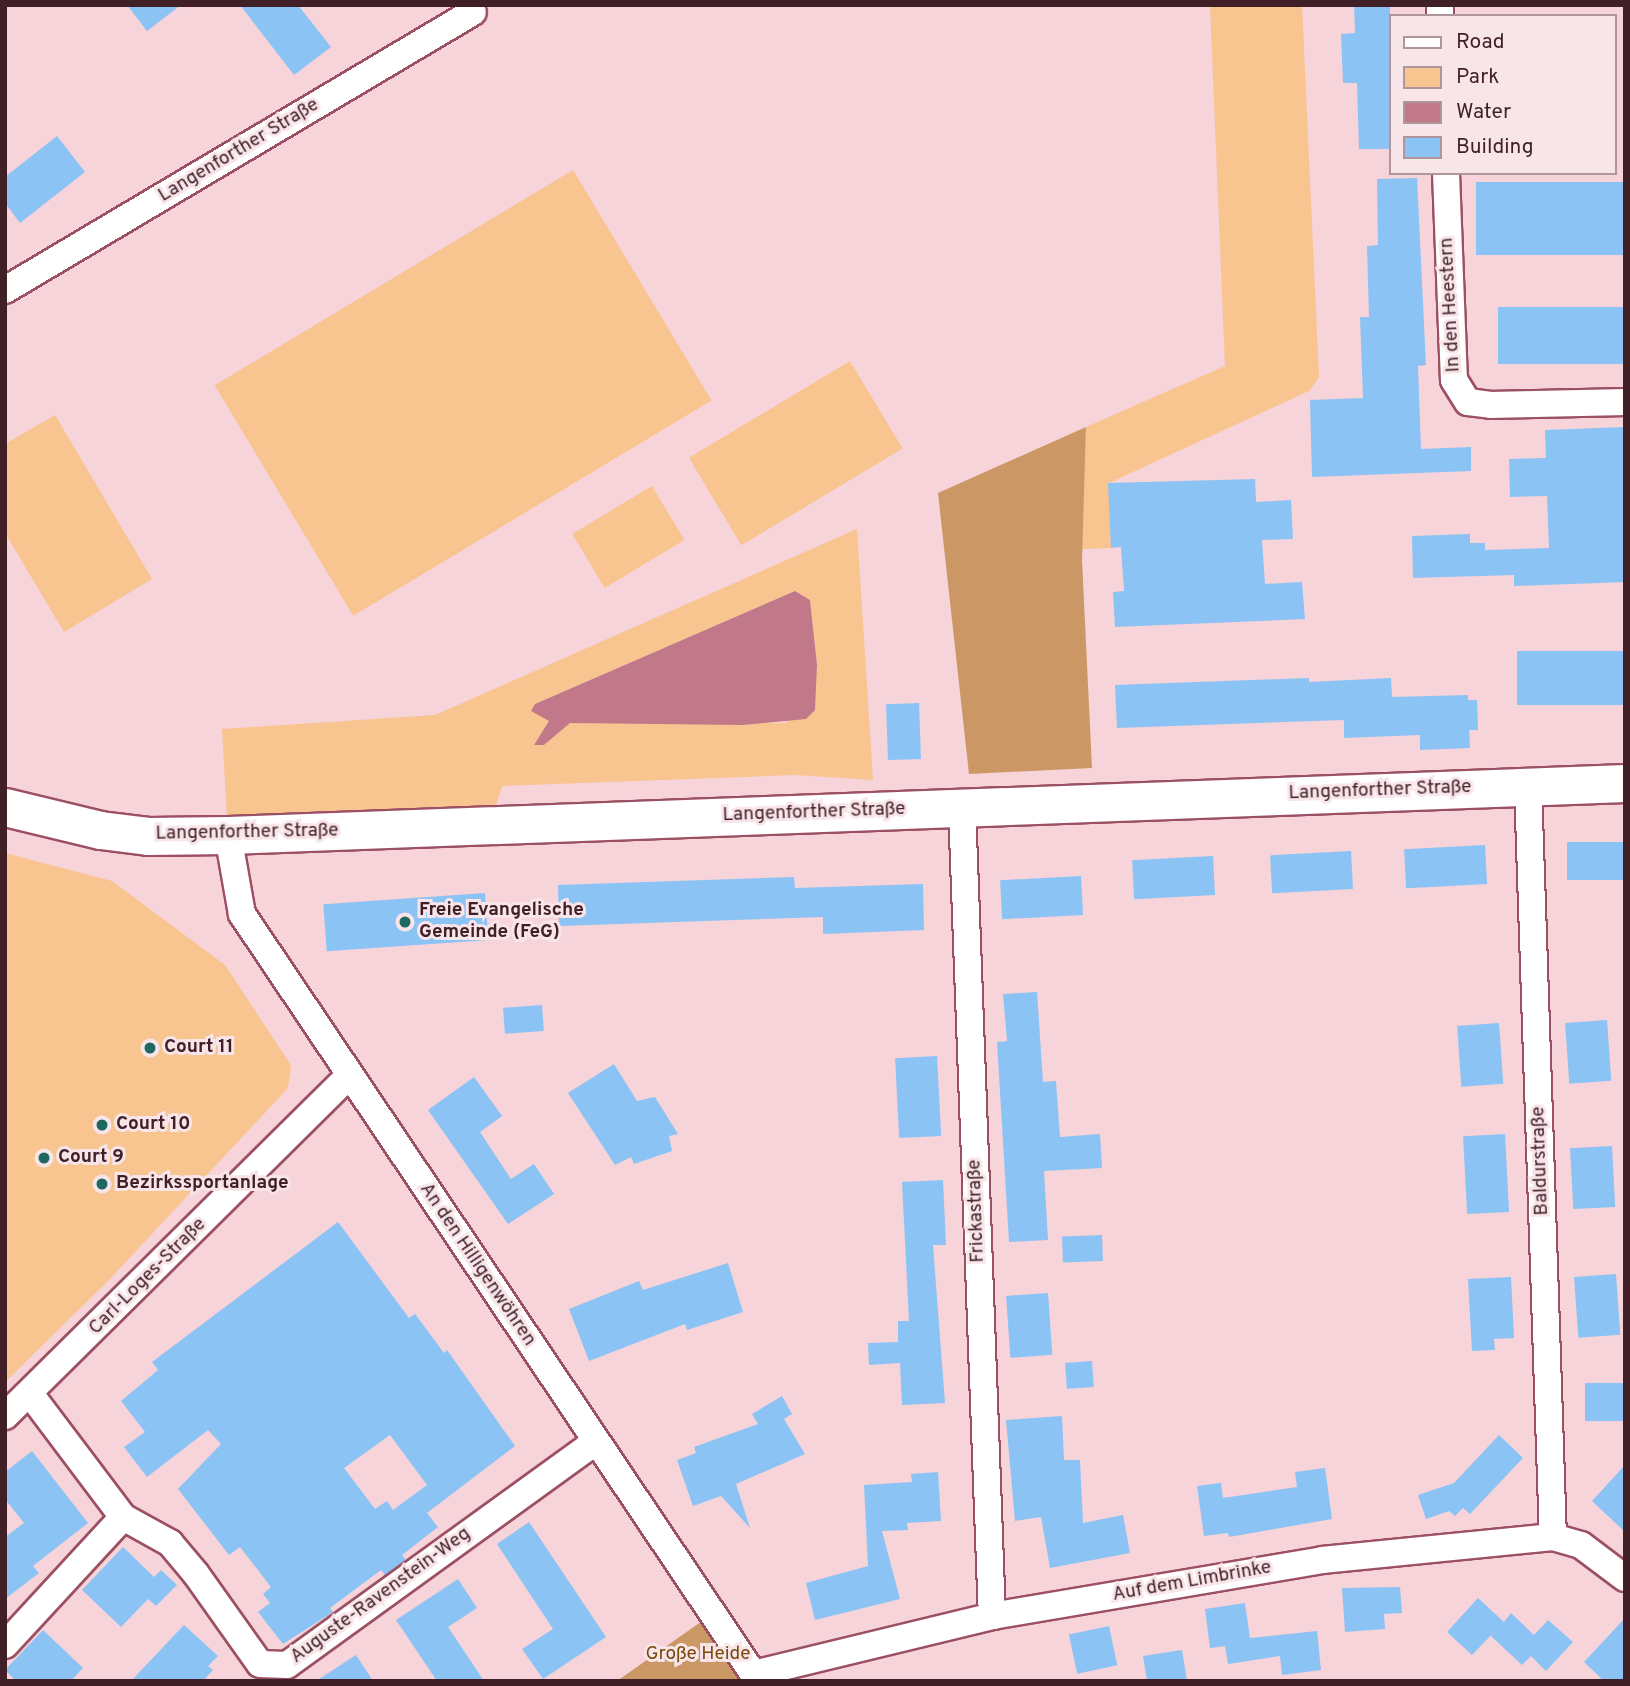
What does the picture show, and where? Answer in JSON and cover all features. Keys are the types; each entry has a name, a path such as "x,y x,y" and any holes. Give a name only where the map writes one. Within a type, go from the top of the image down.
{"main road":[{"name":"Langenforther Straße","path":"5,807 100,830 228,835 1625,783"}],"street":[{"name":"Langenforther Straße","path":"5,290 473,12"},
{"name":"In den Heestern","path":"1446,175 1454,380 1468,402 1491,405 1625,402"},
{"name":"Baldurstraße","path":"1528,785 1553,1537"},
{"name":"Frickastraße","path":"962,807 992,1616"},
{"name":"An den Hilligenwöhren","path":"228,835 242,914 348,1076 756,1677"},
{"name":"Carl-Loges-Straße","path":"5,1416 31,1395 348,1076"},
{"name":"Auguste-Ravenstein-Weg","path":"31,1395 123,1517 170,1543 251,1672 286,1665 596,1442"},
{"path":"5,1645 123,1517"},
{"name":"Auf dem Limbrinke","path":"756,1677 992,1616 1322,1560 1553,1537 1581,1545 1625,1578"}],"green space":[{"path":"1210,5 1302,5 1319,377 1309,391 1109,483 1111,548 1082,549 1086,427 1225,366"},
{"path":"573,170 712,401 353,616 215,385"},
{"path":"850,361 903,448 741,545 689,458"},
{"path":"55,415 152,579 64,632 5,533 5,444"},
{"path":"1086,427 1082,560 1092,768 969,774 938,493"},
{"path":"652,486 684,540 605,588 572,534"},
{"path":"857,529 873,780 794,775 502,786 496,806 227,819 222,729 435,715","holes":["795,591 810,600 817,665 786,723 570,723 544,745 535,744 549,721 535,704"]},
{"name":"Bezirkssportanlage","path":"5,853 112,881 225,965 291,1065 288,1088 109,1280 5,1382"},
{"name":"Große Heide","path":"705,1619 746,1681 617,1681"}],"water":[{"path":"795,591 810,600 817,665 815,710 806,719 743,725 570,723 544,745 534,745 549,721 531,711 535,704"}],"building":[{"path":"127,5 181,5 147,31"},
{"path":"240,5 298,5 331,47 294,75"},
{"path":"1354,5 1390,5 1388,149 1359,149 1357,83 1343,83 1341,34 1355,33"},
{"path":"57,136 85,172 20,223 5,203 5,177"},
{"path":"1417,178 1426,365 1418,366 1421,449 1471,447 1471,471 1312,477 1310,400 1363,398 1360,317 1369,317 1367,246 1378,245 1377,179"},
{"path":"1476,182 1625,182 1625,255 1476,255"},
{"path":"1498,307 1625,307 1625,364 1498,364"},
{"path":"1625,427 1625,582 1514,586 1514,575 1413,578 1412,536 1470,534 1470,543 1485,543 1485,550 1549,548 1547,496 1510,497 1509,459 1546,458 1545,430"},
{"path":"1255,479 1256,502 1291,500 1293,539 1262,540 1265,584 1302,582 1305,619 1115,627 1113,592 1124,591 1121,547 1111,548 1108,483"},
{"path":"1517,651 1625,651 1625,705 1517,705"},
{"path":"1309,678 1309,682 1391,678 1392,697 1468,695 1468,700 1477,700 1478,730 1469,730 1470,748 1420,750 1420,735 1344,738 1344,720 1117,728 1115,685"},
{"path":"919,703 921,759 888,760 886,704"},
{"path":"1567,842 1625,842 1625,880 1567,880"},
{"path":"1485,845 1487,884 1406,888 1404,849"},
{"path":"1351,851 1353,889 1272,893 1270,855"},
{"path":"1213,856 1215,895 1134,899 1132,860"},
{"path":"1081,876 1083,915 1002,919 1000,880"},
{"path":"794,877 795,888 923,884 924,930 823,934 823,917 559,926 558,885"},
{"name":"Freie Evangelische Gemeinde (FeG)","path":"485,893 488,940 327,951 323,904"},
{"path":"1037,992 1043,1082 1056,1081 1060,1137 1100,1134 1102,1168 1044,1171 1048,1240 1009,1242 997,1042 1007,1041 1003,994"},
{"path":"542,1005 544,1031 505,1034 503,1008"},
{"path":"1607,1020 1611,1081 1569,1084 1565,1023"},
{"path":"1499,1023 1503,1084 1461,1087 1457,1026"},
{"path":"937,1056 941,1136 899,1138 895,1058"},
{"path":"614,1064 637,1101 655,1097 678,1134 669,1136 672,1151 634,1164 631,1157 615,1165 568,1093"},
{"path":"474,1077 502,1116 480,1132 511,1179 534,1164 554,1194 508,1224 428,1110"},
{"path":"1505,1134 1509,1212 1467,1214 1463,1136"},
{"path":"1612,1146 1615,1207 1573,1209 1570,1148"},
{"path":"943,1180 946,1245 933,1245 945,1403 902,1405 900,1363 869,1365 868,1343 898,1342 898,1321 909,1321 902,1182"},
{"path":"338,1222 409,1318 415,1314 444,1353 447,1350 515,1446 427,1513 438,1527 402,1555 406,1560 385,1575 381,1570 330,1608 333,1612 283,1644 258,1612 270,1603 263,1594 271,1587 240,1547 229,1555 178,1489 221,1444 208,1430 147,1477 124,1447 145,1432 121,1401 158,1370 152,1362","holes":["390,1435 427,1485 393,1510 387,1501 375,1509 344,1468"]},
{"path":"1102,1235 1103,1261 1063,1262 1062,1236"},
{"path":"728,1263 743,1312 687,1330 685,1324 589,1361 569,1309 639,1281 643,1290"},
{"path":"1616,1274 1620,1335 1578,1338 1574,1277"},
{"path":"1511,1277 1514,1338 1494,1339 1495,1350 1472,1351 1468,1279"},
{"path":"1048,1293 1052,1355 1010,1358 1006,1296"},
{"path":"1092,1361 1094,1387 1067,1389 1065,1363"},
{"path":"1585,1383 1625,1383 1625,1421 1585,1421"},
{"path":"782,1396 792,1414 784,1419 805,1454 736,1484 750,1528 721,1496 693,1506 677,1460 696,1453 694,1447 758,1424 752,1414"},
{"path":"1062,1416 1064,1460 1080,1460 1083,1523 1123,1515 1130,1553 1050,1568 1041,1517 1015,1521 1006,1420"},
{"path":"1499,1435 1523,1458 1470,1514 1463,1508 1455,1516 1449,1511 1426,1519 1418,1495 1454,1483"},
{"path":"32,1451 88,1523 33,1566 39,1573 5,1599 5,1537 24,1523 5,1499 5,1472"},
{"path":"1625,1465 1625,1532 1592,1501"},
{"path":"1325,1468 1332,1519 1229,1537 1228,1533 1204,1536 1197,1486 1221,1483 1223,1498 1297,1487 1295,1472"},
{"path":"938,1472 941,1521 907,1523 908,1530 882,1531 900,1599 815,1620 806,1583 868,1566 864,1485 912,1482 911,1474"},
{"path":"529,1522 606,1637 543,1679 522,1649 553,1629 497,1544"},
{"path":"123,1547 154,1577 161,1570 177,1585 156,1606 148,1599 121,1627 82,1590"},
{"path":"458,1579 477,1608 448,1627 484,1681 437,1681 396,1620"},
{"path":"1400,1587 1402,1613 1384,1614 1385,1629 1345,1632 1342,1588"},
{"path":"1478,1598 1504,1622 1511,1613 1534,1635 1548,1620 1573,1642 1546,1671 1531,1656 1522,1665 1491,1636 1500,1626 1472,1655 1447,1632"},
{"path":"1245,1603 1250,1638 1317,1631 1321,1670 1282,1675 1280,1656 1228,1664 1225,1646 1210,1648 1205,1609"},
{"path":"1625,1618 1625,1681 1604,1681 1584,1662"},
{"path":"184,1625 218,1656 208,1666 213,1670 203,1681 131,1681"},
{"path":"1109,1626 1117,1665 1077,1674 1069,1635"},
{"path":"43,1630 83,1668 71,1681 16,1681 5,1670"},
{"path":"1182,1650 1187,1681 1147,1681 1143,1656"},
{"path":"356,1655 373,1681 316,1681"}],"place":[{"name":"Freie Evangelische Gemeinde (FeG)","path":"405,922"},
{"name":"Court 11","path":"150,1048"},
{"name":"Court 10","path":"102,1125"},
{"name":"Court 9","path":"44,1158"},
{"name":"Bezirkssportanlage","path":"102,1184"}]}
